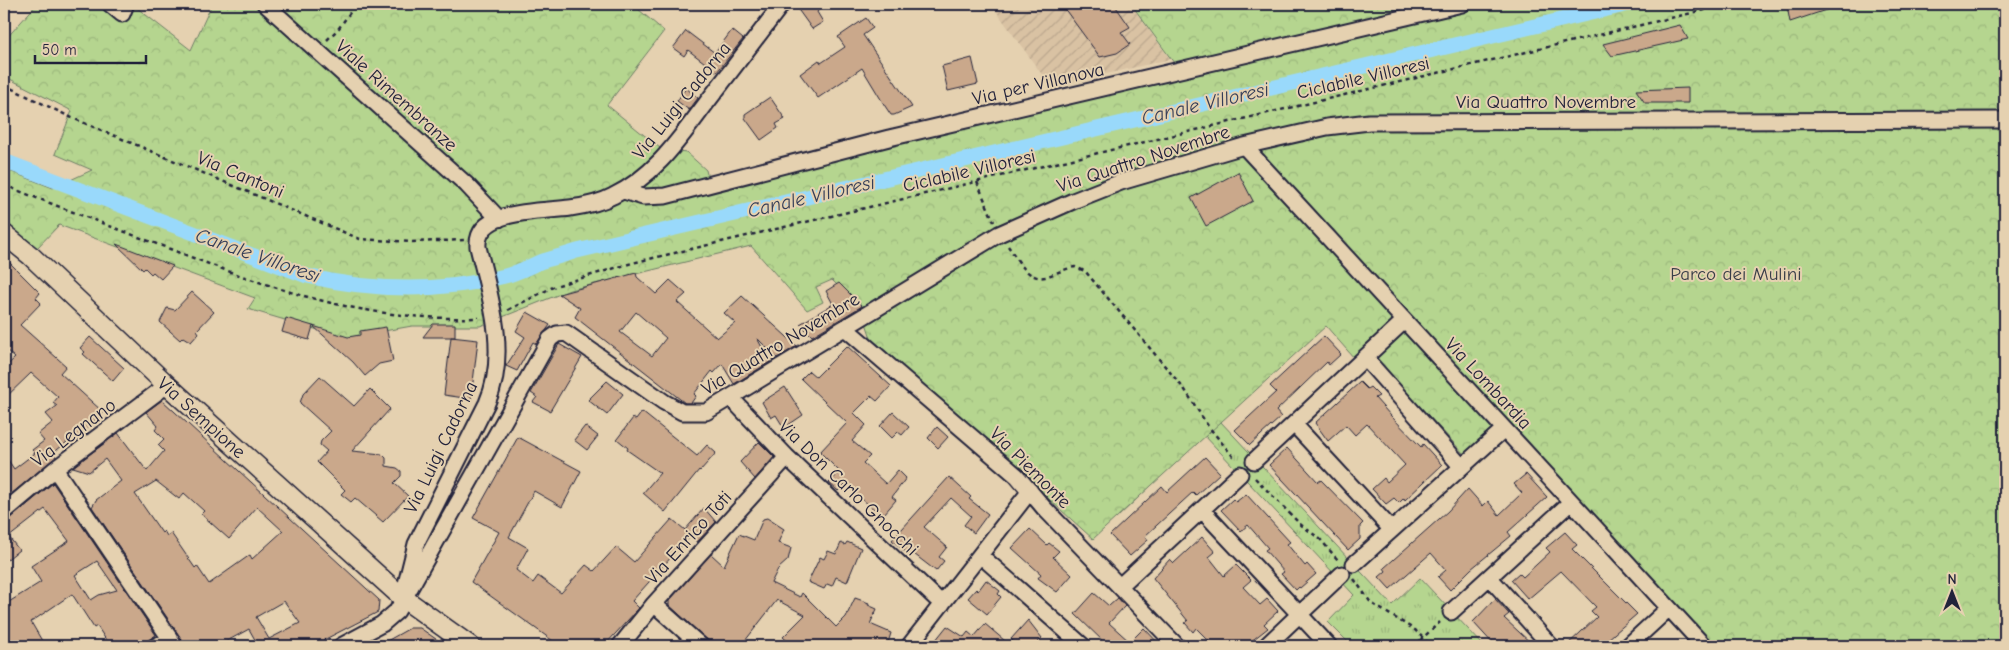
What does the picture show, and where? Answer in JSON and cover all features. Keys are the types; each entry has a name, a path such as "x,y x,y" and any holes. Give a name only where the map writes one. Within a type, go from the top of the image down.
{"main road":[{"name":"Via Sempione","path":"4,234 31,256 167,385 403,598 470,646"}],"street":[{"path":"110,4 122,14 126,4"},
{"name":"Viale Rimembranze","path":"265,4 467,185 499,219"},
{"name":"Via Luigi Cadorna","path":"403,598 416,544 490,396 496,362 493,312 478,243 484,228 499,219 524,213 582,206 624,191 648,174 668,153 782,4"},
{"name":"Via per Villanova","path":"624,191 643,197 665,196 889,138 1462,4"},
{"name":"Via Quattro Novembre","path":"403,598 550,339 557,334 566,333 664,402 682,412 706,412 999,234 1073,200 1121,182 1244,146 1327,127 1369,122 2005,120"},
{"name":"Via Lombardia","path":"1244,146 1704,646"},
{"path":"1120,586 1404,321"},
{"name":"Via Piemonte","path":"845,328 1017,476 1177,646"},
{"path":"1365,358 1462,466"},
{"name":"Via Legnano","path":"4,512 55,469 167,385"},
{"name":"Via Don Carlo Gnocchi","path":"731,398 787,457 942,604"},
{"path":"1294,424 1391,529"},
{"path":"1266,646 1347,569 1504,429"},
{"name":"Via Enrico Toti","path":"620,646 654,604 787,457"},
{"path":"55,469 172,642 156,646"},
{"path":"909,646 1030,491"},
{"path":"1451,612 1571,502"},
{"path":"1202,510 1329,646"},
{"path":"980,555 1083,646"},
{"path":"1489,578 1551,646"},
{"path":"341,646 382,624 397,611 403,598"},
{"path":"654,604 700,646"},
{"path":"1628,646 1669,608"}],"path":[{"path":"316,50 339,28 356,4"},
{"name":"Ciclabile Villoresi","path":"4,185 250,280 340,307 413,317 449,319 493,312 555,286 604,271 1730,4"},
{"name":"Via Cantoni","path":"4,85 70,117 360,239 478,243"},
{"path":"977,182 999,234 1029,274 1035,277 1043,277 1075,267 1085,271 1185,390 1208,426 1246,468 1300,524 1320,539 1347,569 1371,603 1414,630 1430,646"},
{"path":"1414,646 1451,612"}],"shaded area":[{"path":"991,4 1130,4 1170,59 1051,87"}],"green space":[{"name":"Parco dei Mulini","path":"37,4 132,4 191,50 212,4 632,4 664,31 607,105 660,148 686,152 706,170 710,187 1177,67 1131,4 2005,4 2005,646 1714,646 1506,419 1464,454 1367,349 1354,358 1326,326 1093,539 871,338 861,308 832,280 816,287 823,302 807,310 751,246 570,290 480,326 412,326 345,338 248,309 255,298 59,225 36,249 4,224 4,169 53,188 92,170 55,154 72,111 4,76 4,41"},
{"path":"1220,421 1392,605 1420,578 1484,646 1398,646 1394,642 1390,646 1352,646 1328,622 1354,595 1204,435 1119,516 1079,476"}],"building":[{"path":"794,4 823,4 817,12 823,22 812,29"},
{"path":"1061,4 1114,4 1130,27 1121,32 1130,44 1117,53 1100,57"},
{"path":"1795,4 1837,4 1838,6 1790,22 1787,6"},
{"path":"866,18 873,28 863,35 912,107 894,115 891,115 862,68 818,98 800,74 819,60 821,63 845,47 838,37"},
{"path":"1680,25 1688,39 1612,56 1603,44"},
{"path":"732,30 743,39 717,72 688,50 684,56 673,48 686,31 715,53"},
{"path":"972,58 978,84 948,91 942,66"},
{"path":"686,88 698,98 689,110 677,101"},
{"path":"1688,88 1688,103 1645,103 1636,90"},
{"path":"770,97 785,119 776,124 778,128 761,140 745,118 745,114"},
{"path":"1238,172 1253,201 1206,226 1191,198"},
{"path":"116,244 173,266 161,279 153,272 151,274 145,268 143,270"},
{"path":"4,257 40,293 36,298 41,303 20,325 66,366 60,373 103,412 78,439 75,436 53,453 56,457 4,500 4,454 14,469 35,453 32,450 44,441 38,434 53,422 46,414 57,406 53,403 58,397 31,373 4,399 4,368 15,358 4,348"},
{"path":"636,273 637,277 656,294 670,280 686,294 677,302 717,338 735,323 724,313 742,296 797,346 777,358 757,338 770,362 734,384 722,364 714,373 712,371 694,394 696,396 691,403 685,403 575,317 580,308 559,294","holes":["636,312 666,338 652,356 620,332"]},
{"path":"839,283 862,306 812,336 800,324 833,304 826,291"},
{"path":"192,292 214,312 197,330 199,333 191,342 183,337 180,340 160,322 167,308 175,310"},
{"path":"527,312 550,325 536,344 533,342 517,371 506,366 525,337 516,331"},
{"path":"286,318 313,326 309,340 282,332"},
{"path":"433,324 455,324 455,337 423,337"},
{"path":"313,326 348,337 360,335 360,331 386,327 393,361 379,364 365,376 353,362"},
{"path":"1324,336 1341,354 1329,365 1327,362 1276,411 1281,417 1250,445 1235,430 1276,392 1270,386"},
{"path":"90,337 124,368 113,381 83,354 85,352 80,348"},
{"path":"451,337 478,340 471,399 444,395"},
{"path":"559,344 582,357 550,411 533,402 537,397 531,393"},
{"path":"847,346 891,386 877,401 871,396 854,413 866,425 852,441 870,456 863,463 886,484 898,470 906,478 892,497 896,500 884,514 880,511 878,513 845,484 838,491 829,483 840,472 820,452 847,423 801,379 809,371 816,377"},
{"path":"320,376 354,406 370,389 390,409 352,451 382,454 386,458 386,466 397,468 401,471 401,476 394,483 408,496 383,522 355,498 351,502 341,494 345,490 317,462 327,451 320,445 321,441 331,431 300,403 303,394"},
{"path":"607,381 623,394 607,415 588,400"},
{"path":"1360,382 1367,389 1370,387 1379,396 1375,398 1391,416 1421,447 1423,444 1442,465 1405,500 1404,498 1399,503 1394,498 1386,504 1372,489 1384,478 1387,482 1405,465 1367,424 1355,435 1346,425 1328,441 1315,423"},
{"path":"785,387 803,415 784,428 776,415 771,418 762,402"},
{"path":"162,400 379,600 378,612 312,646 255,646 258,645 249,629 218,646 184,646 183,641 92,507 96,500 121,481 105,459 89,472 73,467 118,433 147,471 164,451 158,445 164,439 155,430 158,426 146,412","holes":["156,481 179,499 184,493 204,511 201,514 229,539 257,507 283,531 252,559 250,555 209,584 197,566 195,568 171,533 167,536 164,531 162,533 135,494","284,601 300,623 269,639 256,617"]},
{"path":"642,412 697,456 707,445 716,453 699,470 665,512 643,493 660,473 627,450 628,448 617,439 633,418 636,420"},
{"path":"893,412 909,427 902,435 898,432 892,438 880,426"},
{"path":"585,426 598,436 587,450 574,440"},
{"path":"937,427 948,437 938,448 928,438"},
{"path":"518,437 581,471 562,507 534,491 509,537 528,548 516,570 533,583 538,576 561,593 586,565 594,571 616,547 634,562 672,519 685,530 704,508 716,522 697,542 690,536 632,601 639,608 604,646 560,646 471,582 499,532 473,518"},
{"path":"759,442 774,457 755,479 740,462"},
{"path":"1287,448 1318,482 1321,480 1363,523 1360,526 1360,539 1348,550 1269,465"},
{"path":"1205,457 1220,473 1196,495 1193,492 1145,536 1148,540 1130,556 1110,535 1162,486 1167,492"},
{"path":"1526,474 1547,497 1508,532 1511,536 1471,569 1450,590 1438,577 1446,570 1431,553 1390,589 1379,577 1386,571 1384,568 1448,511 1468,489 1483,506 1488,501 1499,515 1522,493 1514,484"},
{"path":"949,477 971,497 969,499 988,514 974,533 964,525 971,516 951,498 924,527 947,547 939,557 944,561 936,571 910,551 908,554 892,540"},
{"path":"53,483 156,635 148,640 147,646 110,646 97,626 94,628 72,594 31,622 45,646 4,646 4,605 41,582 31,566 69,541 45,509 9,537 19,550 4,562 4,521 10,519","holes":["97,561 117,590 99,595 91,600 75,575"]},
{"path":"1246,494 1290,542 1287,544 1305,566 1307,564 1316,574 1300,588 1296,590 1281,574 1284,572 1265,550 1268,548 1248,525 1241,531 1221,510 1233,499 1236,502"},
{"path":"767,518 784,529 778,543 791,548 788,560 778,569 771,583 800,597 802,593 836,627 846,617 855,598 869,603 868,605 877,609 870,624 891,633 887,646 793,646 783,637 805,615 777,600 741,646 714,646 669,605 669,601 711,554 724,566 739,534 754,540 763,519"},
{"path":"1030,529 1047,545 1049,543 1059,551 1053,557 1072,575 1057,592 1038,578 1041,574 1012,548"},
{"path":"1565,532 1577,545 1572,549 1637,614 1607,640 1613,646 1566,646 1597,617 1591,611 1596,607 1561,571 1528,599 1511,580 1519,573 1523,577 1550,552 1546,548"},
{"path":"1202,537 1215,552 1209,557 1224,576 1236,565 1251,580 1243,587 1260,605 1267,599 1278,611 1264,624 1268,628 1245,646 1214,646 1196,628 1193,632 1185,623 1188,621 1153,578 1170,559 1174,563"},
{"path":"847,542 861,548 847,582 836,577 832,586 827,584 824,589 808,582 820,557 824,559 828,551 836,554 841,543 845,545"},
{"path":"986,580 1000,591 998,594 1001,597 987,614 968,598 976,589 978,591"},
{"path":"1094,593 1109,606 1118,598 1125,606 1109,623 1130,642 1144,628 1161,646 1108,646 1075,614"},
{"path":"1495,599 1509,614 1504,618 1534,646 1495,646 1473,622"},
{"path":"1028,620 1042,638 1034,646 1018,646 1011,639"},
{"path":"985,624 1011,646 931,646 947,626 964,637 968,632 974,637"},
{"path":"410,628 420,628 446,646 378,646"}],"waterway":[{"name":"Canale Villoresi","path":"4,161 307,276 356,285 381,287 406,288 455,285 505,276 540,262 577,251 1629,4"}]}
